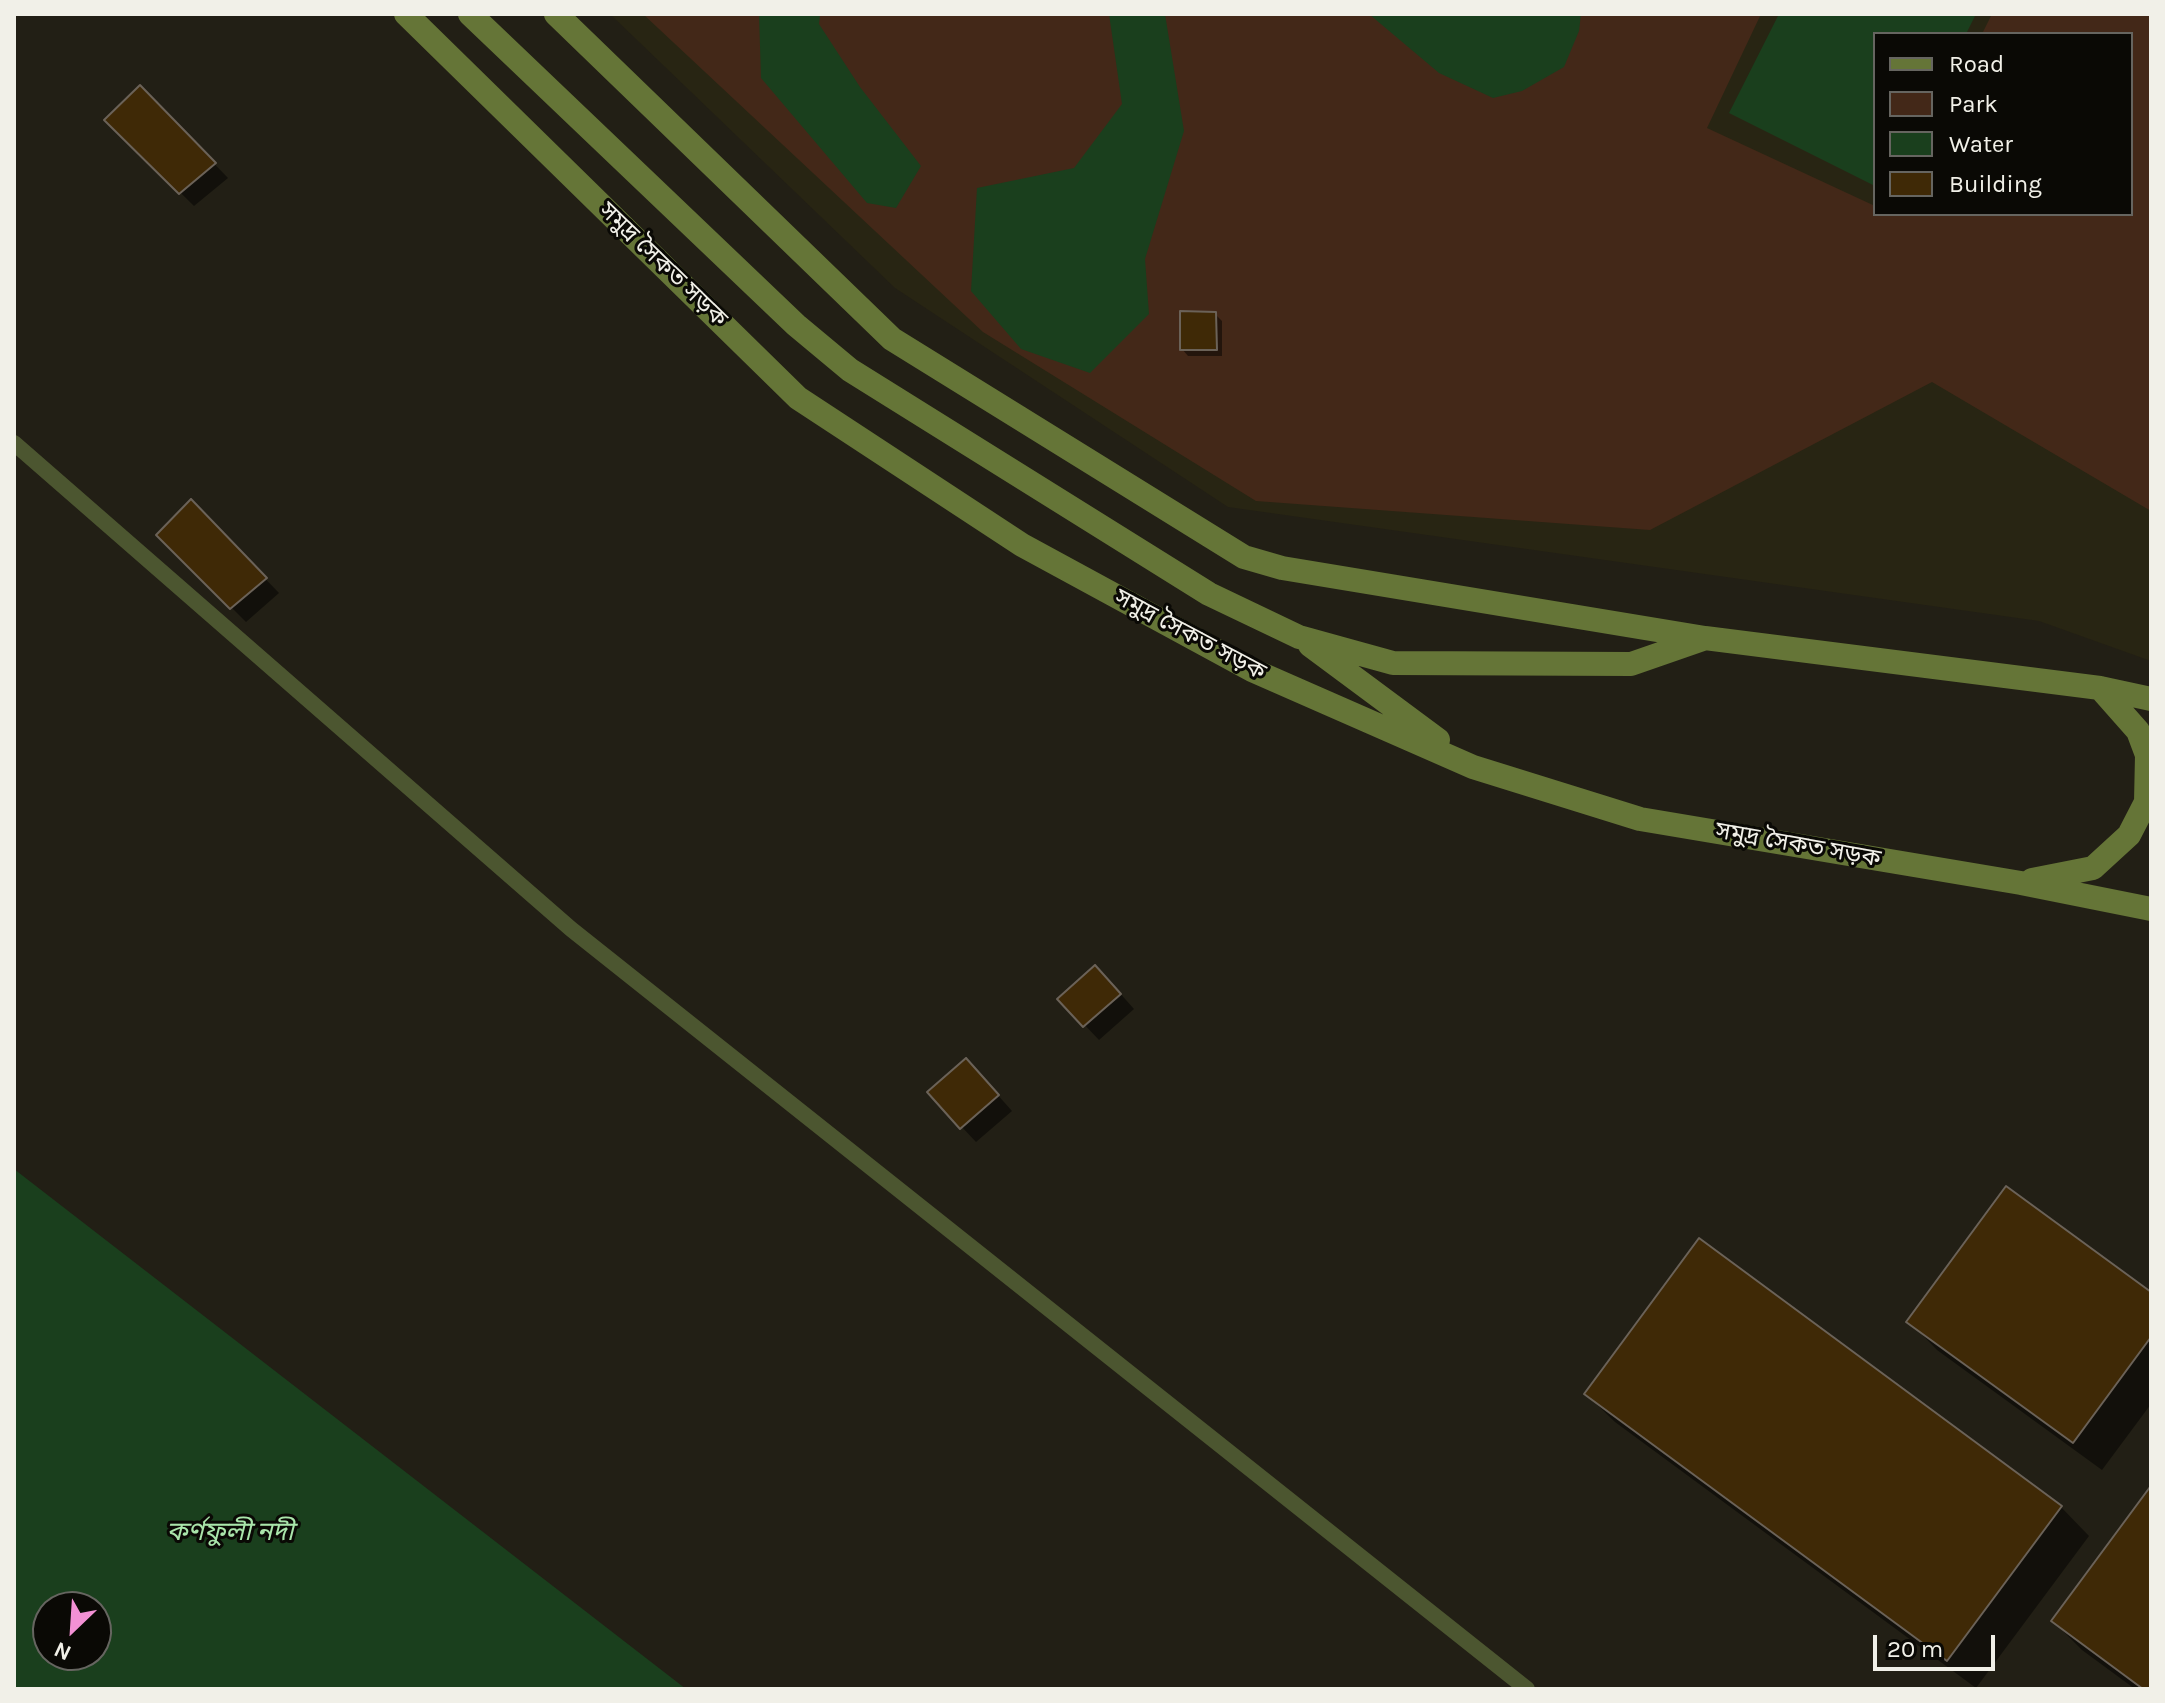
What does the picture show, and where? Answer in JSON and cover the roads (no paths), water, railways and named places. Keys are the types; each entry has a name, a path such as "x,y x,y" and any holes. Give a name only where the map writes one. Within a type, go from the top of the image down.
{"main road":[{"name":"সমুদ্র সৈকত সড়ক","path":"406,14 798,398 1035,552 1252,670 1473,767 1640,819 2021,883 2151,909"},
{"path":"470,14 796,325 850,370 1209,594 1299,637 1393,663 1631,664 1705,638"},
{"path":"556,14 892,339 1244,557 1282,568 1705,638 2100,688 2151,699"},
{"path":"1299,637 1473,767"},
{"path":"2021,883 2093,868 2129,835 2146,802 2147,755 2138,731 2100,688"}],"lane":[{"path":"14,443 571,929 1527,1689"}],"water":[{"path":"759,14 820,14 819,24 860,87 921,166 896,208 867,203 761,78"},
{"path":"1109,14 1165,14 1184,131 1145,259 1149,314 1090,373 1021,349 971,291 977,188 1074,168 1122,104"},
{"path":"1369,14 1581,14 1579,31 1564,67 1522,91 1493,98 1439,73"},
{"path":"1779,14 1976,14 1967,32 1873,32 1873,185 1729,113"},
{"name":"কর্ণফুলী নদী","path":"14,1169 686,1689 14,1689"}]}
